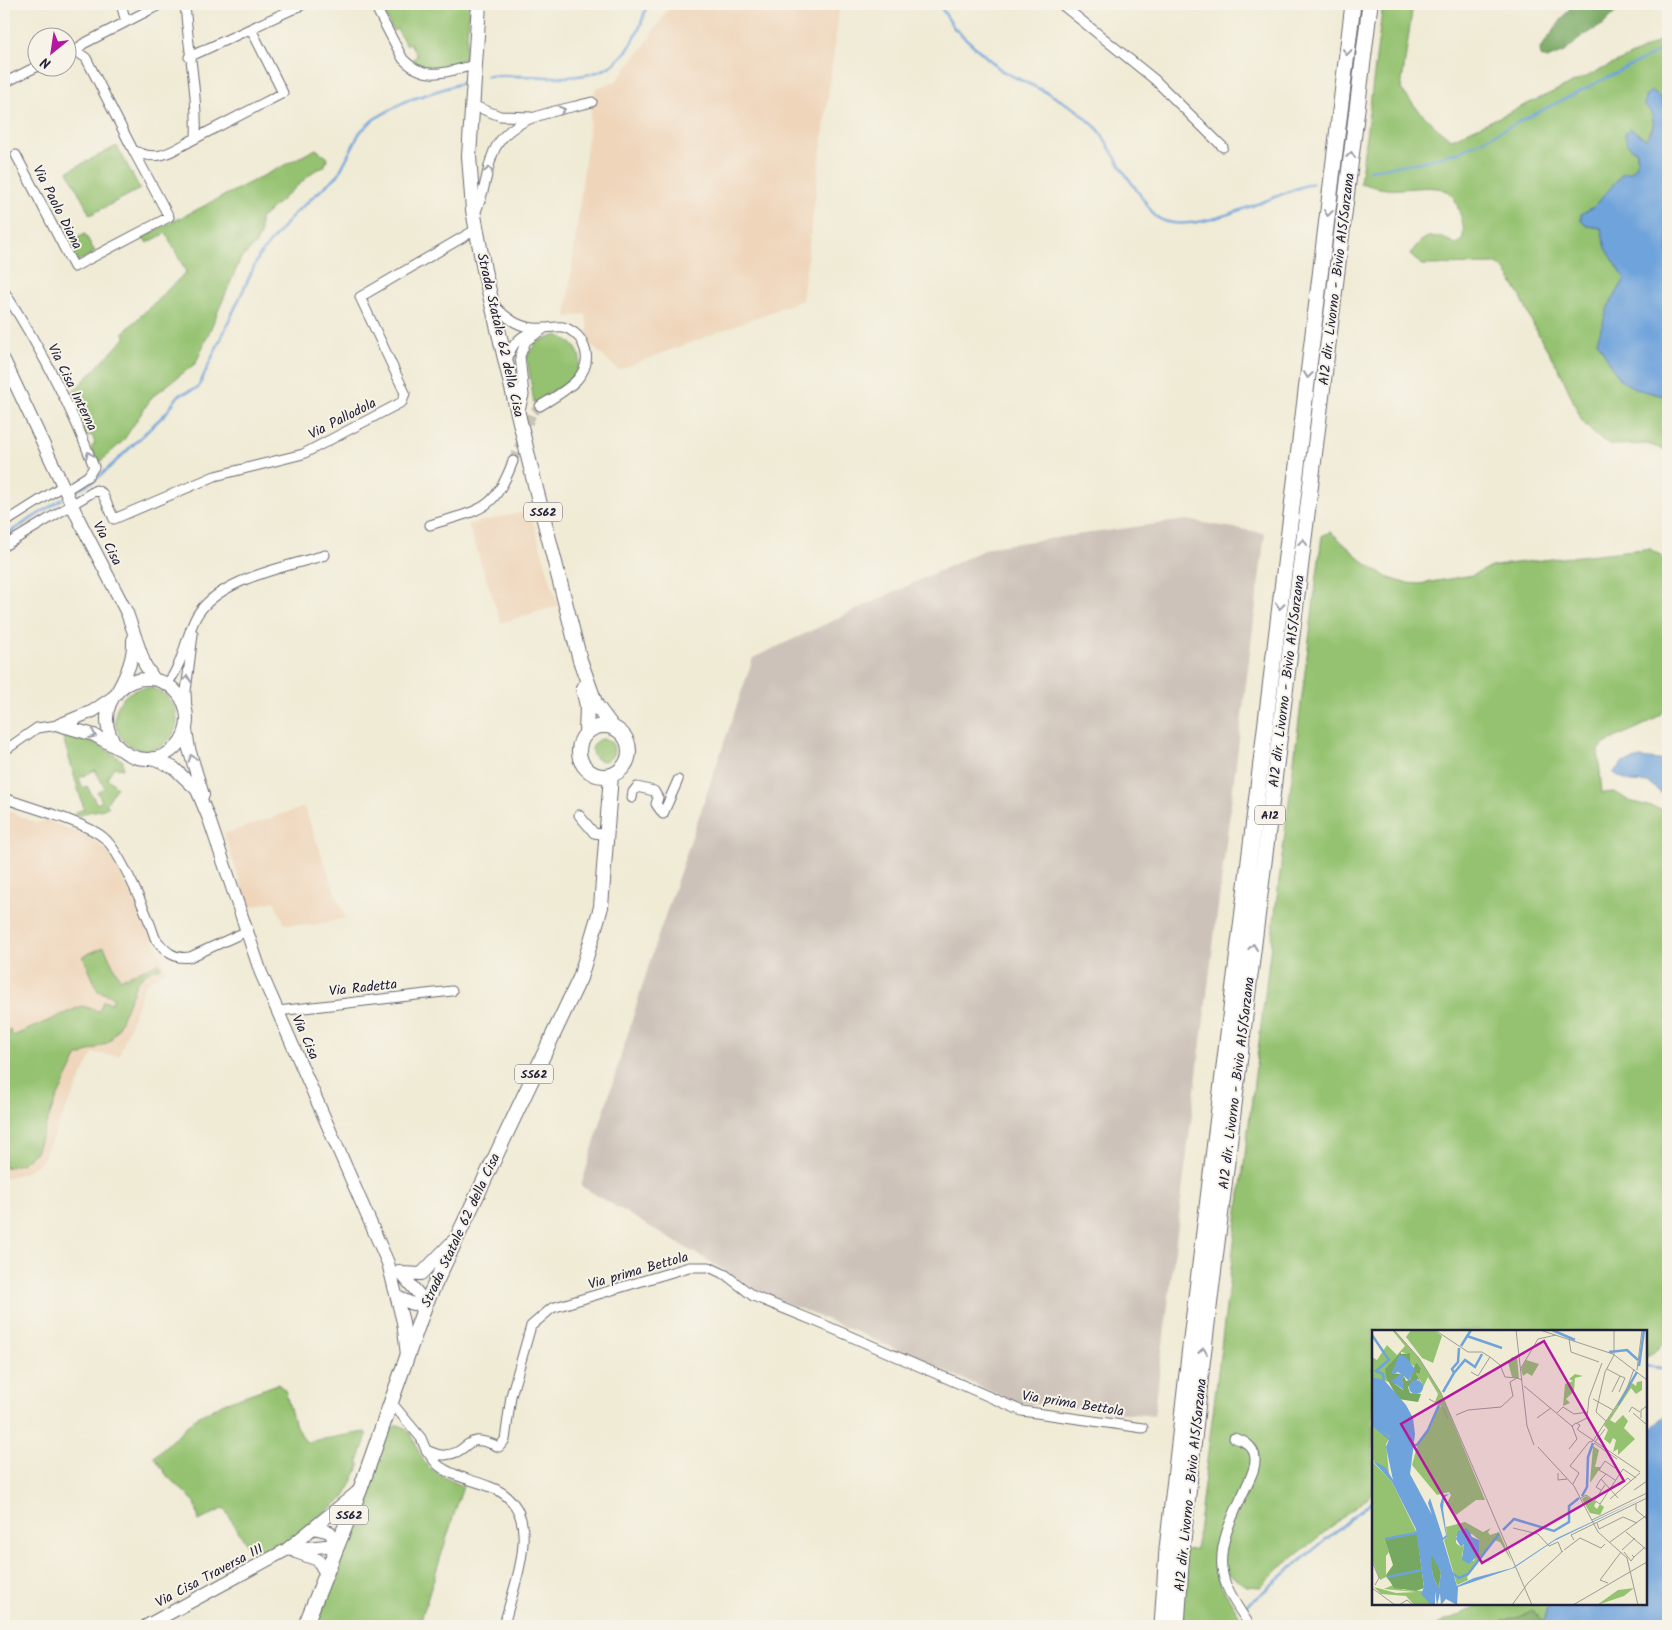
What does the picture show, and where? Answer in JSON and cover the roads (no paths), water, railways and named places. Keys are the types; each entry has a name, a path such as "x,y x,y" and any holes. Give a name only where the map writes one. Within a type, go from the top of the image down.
{"highway":[{"name":"A12","path":"1162,1626 1167,1550 1191,1337 1353,4"},
{"name":"A12 dir. Livorno - Bivio A15/Sarzana","path":"1177,1626 1182,1550 1202,1364 1370,4"}],"main road":[{"name":"Strada Statale 62 della Cisa","path":"304,1626 360,1490 406,1355 426,1303 454,1239 580,978 601,907 608,835 611,775 623,768 629,751 625,737 613,728 596,705 580,660 491,302 476,222 469,156 479,4"},
{"name":"Strada Statale 62 della Cisa","path":"580,660 587,706 586,734 580,744 580,755 583,765 589,771 603,797 608,835"},
{"path":"586,734 596,728 613,728"},
{"path":"589,771 600,776 611,775"}],"street":[{"path":"121,4 126,22"},
{"name":"Via Paolo Diana","path":"78,47 161,4"},
{"path":"184,4 197,114 196,138"},
{"path":"189,57 304,4"},
{"path":"374,4 403,59 410,67 420,73 437,74 474,65"},
{"path":"1061,4 1147,73 1223,147"},
{"path":"133,150 144,156 155,157 283,93 251,29"},
{"name":"Via Paolo Diana","path":"16,155 74,267 169,217 86,58 78,54"},
{"path":"4,83 28,71"},
{"path":"476,222 492,158 500,138 509,130 531,118 592,102"},
{"path":"472,105 500,116 531,118"},
{"name":"Via Pallodola","path":"73,504 96,490 102,493 114,519 215,476 303,454 402,402 405,393 360,298 476,222"},
{"name":"Via Cisa Interna","path":"4,291 26,325 51,372 94,467 88,476 65,487"},
{"path":"491,302 502,314 524,327 564,327 575,333 583,342 587,354 580,377 569,389 540,406"},
{"path":"506,364 509,350 521,337 545,328"},
{"path":"519,414 524,395 520,356 526,340 545,328"},
{"name":"Via Cisa","path":"4,360 127,613 145,665 154,679"},
{"path":"430,525 484,507 496,497 505,483 513,461"},
{"path":"4,523 65,487"},
{"path":"4,546 73,504"},
{"path":"167,684 183,658 189,632 202,606 231,585 325,555"},
{"name":"Via Cisa","path":"114,696 125,678 133,651 127,613"},
{"path":"59,725 94,735 125,752 143,759 153,758 174,749 186,730 189,662 195,619"},
{"path":"4,751 37,728 59,725 93,711 131,682 154,679 167,684 176,691 187,712"},
{"path":"114,696 108,710 107,722 110,734 116,744 125,752"},
{"name":"Via Cisa","path":"186,730 210,819 261,973 388,1263 397,1297 406,1355"},
{"name":"Via Cisa","path":"153,758 174,768 197,790 210,819"},
{"path":"632,798 633,792 637,787 654,791 658,798 656,804 664,814 678,780"},
{"path":"4,798 103,836 121,862 155,938 163,949 173,956 190,957 247,930"},
{"path":"579,815 594,833 608,835"},
{"name":"Via Radetta","path":"278,1011 452,991"},
{"path":"402,1273 421,1274 454,1239"},
{"path":"388,1263 402,1273 426,1303"},
{"name":"Via prima Bettola","path":"426,1450 443,1456 454,1453 471,1440 479,1440 499,1447 503,1445 511,1396 531,1326 552,1308 689,1268 709,1267 726,1275 753,1296 1022,1411 1143,1428"},
{"path":"397,1297 413,1304 426,1303"},
{"path":"391,1402 422,1438 426,1450 438,1466 500,1491 519,1515 524,1535 522,1561 504,1626"},
{"path":"1234,1438 1243,1440 1251,1448 1255,1457 1253,1470 1228,1527 1222,1549 1222,1567 1228,1588 1250,1626"},
{"path":"286,1550 360,1490"},
{"path":"286,1550 336,1545 330,1532 314,1528"},
{"path":"286,1550 314,1557 322,1564 325,1572"},
{"name":"Via Cisa Traversa III","path":"146,1626 286,1550"}],"water":[{"path":"1651,91 1660,97 1665,108 1668,104 1668,397 1636,389 1620,380 1597,341 1608,307 1625,279 1606,248 1601,228 1587,226 1581,221 1581,214 1595,206 1623,173 1631,172 1637,163 1637,151 1628,144 1625,133 1630,128 1646,139 1649,135 1653,126 1653,117 1644,105 1645,96"},
{"path":"1640,758 1668,761 1668,799 1649,783 1630,782 1613,773 1622,763"},
{"path":"1668,1413 1668,1626 1543,1626 1548,1605 1647,1605 1647,1432"}],"waterway":[{"path":"486,76 565,77 587,75 606,68 623,56 637,35 647,4"},
{"path":"939,4 954,28 1002,71 1048,93 1077,110 1099,130 1124,172 1155,216 1170,222 1188,223 1210,220 1313,183"},
{"path":"1369,170 1421,162 1461,151 1668,47"},
{"path":"74,492 94,481 111,466 166,413 179,395 198,388 259,256 294,214 338,175 360,132 374,119 406,101 462,83"},
{"path":"4,536 62,499"},
{"path":"1647,1366 1668,1369"},
{"path":"1244,1608 1372,1501"},
{"path":"1233,1626 1238,1617"}],"tunnel":[{"path":"513,461 532,414 540,406"}]}
